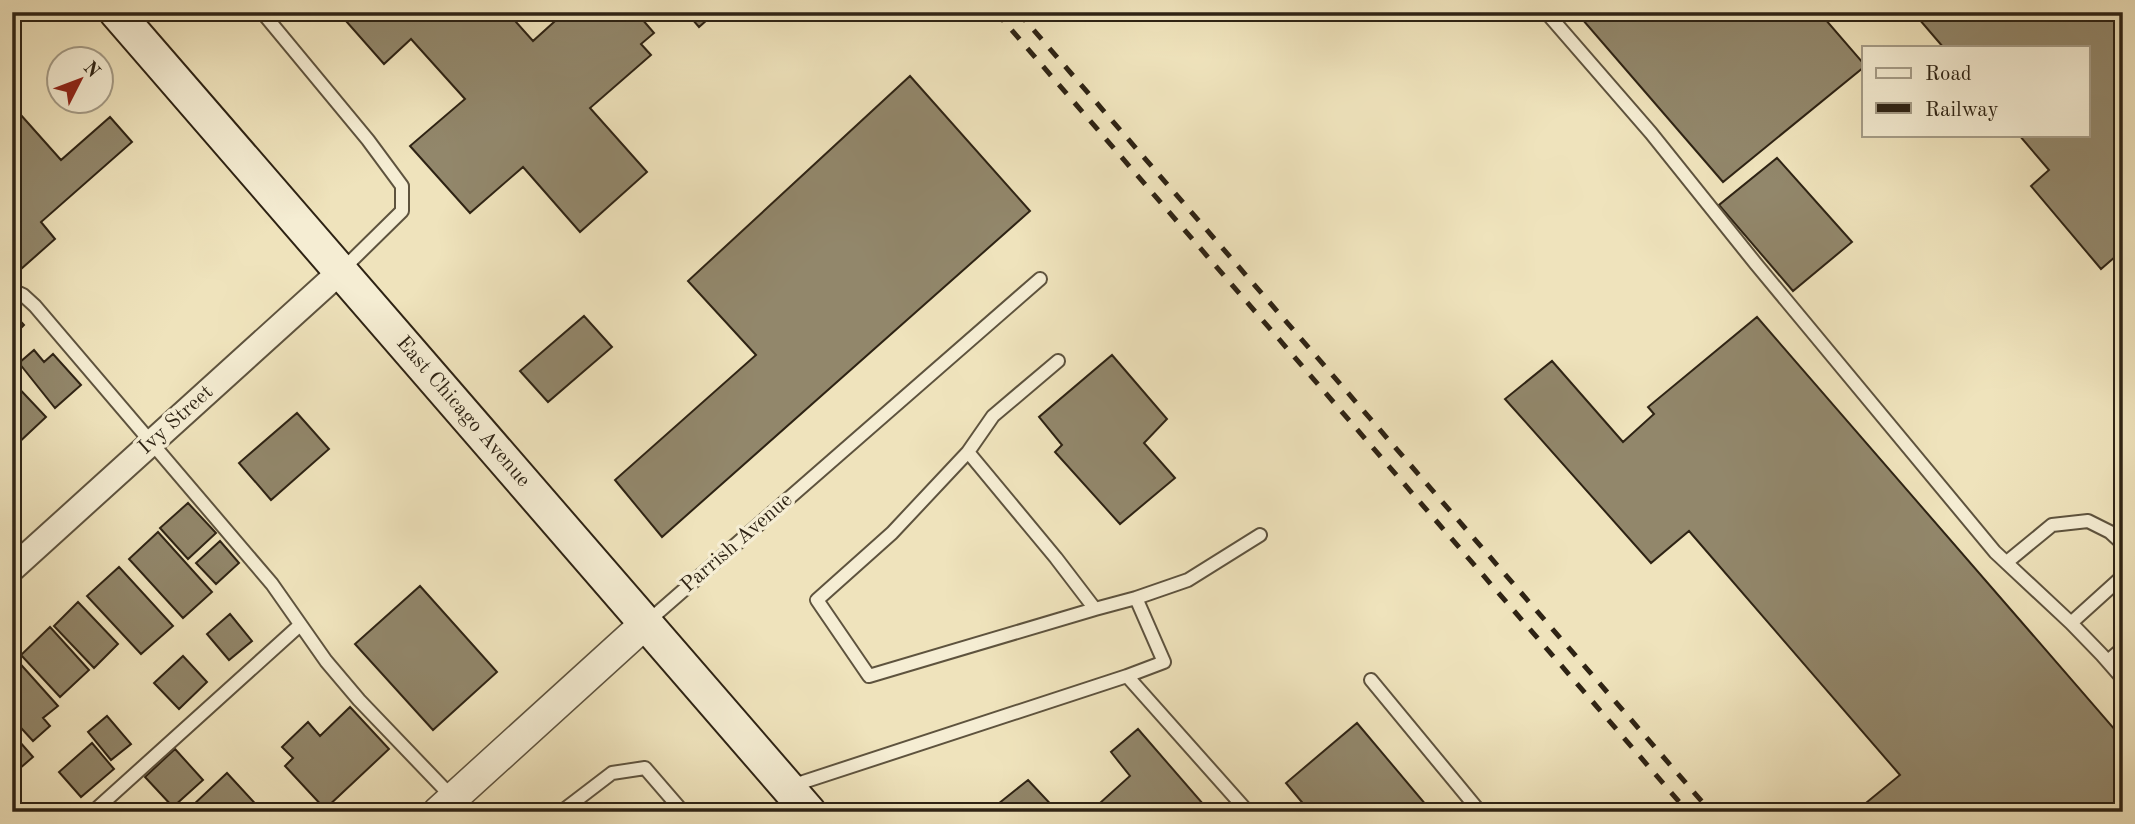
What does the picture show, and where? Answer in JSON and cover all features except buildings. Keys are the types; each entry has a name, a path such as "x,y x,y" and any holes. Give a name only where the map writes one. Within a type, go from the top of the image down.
{"main road":[{"name":"East Chicago Avenue","path":"116,12 809,812"}],"street":[{"name":"Ivy Street","path":"12,569 341,271"},
{"name":"Parrish Avenue","path":"446,805 646,623"}],"lane":[{"path":"262,12 369,140 402,186 402,211 341,271"},
{"path":"1546,12 1651,133 1995,552 2071,623 2123,679"},
{"name":"Parrish Avenue","path":"646,623 1040,279"},
{"path":"12,290 23,295 35,306 272,584 326,662 446,805"},
{"path":"1058,361 993,416 968,452 892,533 817,600 869,676 1136,598 1188,580 1260,535"},
{"path":"968,452 1056,558 1094,609"},
{"path":"2007,562 2052,525 2088,521 2110,532 2123,544"},
{"path":"2071,623 2123,576"},
{"path":"788,787 1164,662 1136,598"},
{"path":"93,812 300,625"},
{"path":"2108,661 2123,648"},
{"path":"1127,676 1248,812"},
{"path":"1371,680 1480,812"},
{"path":"561,812 612,773 645,768 683,812"}],"railway":[{"path":"996,12 1688,812"},
{"path":"1018,12 1711,812"}]}
